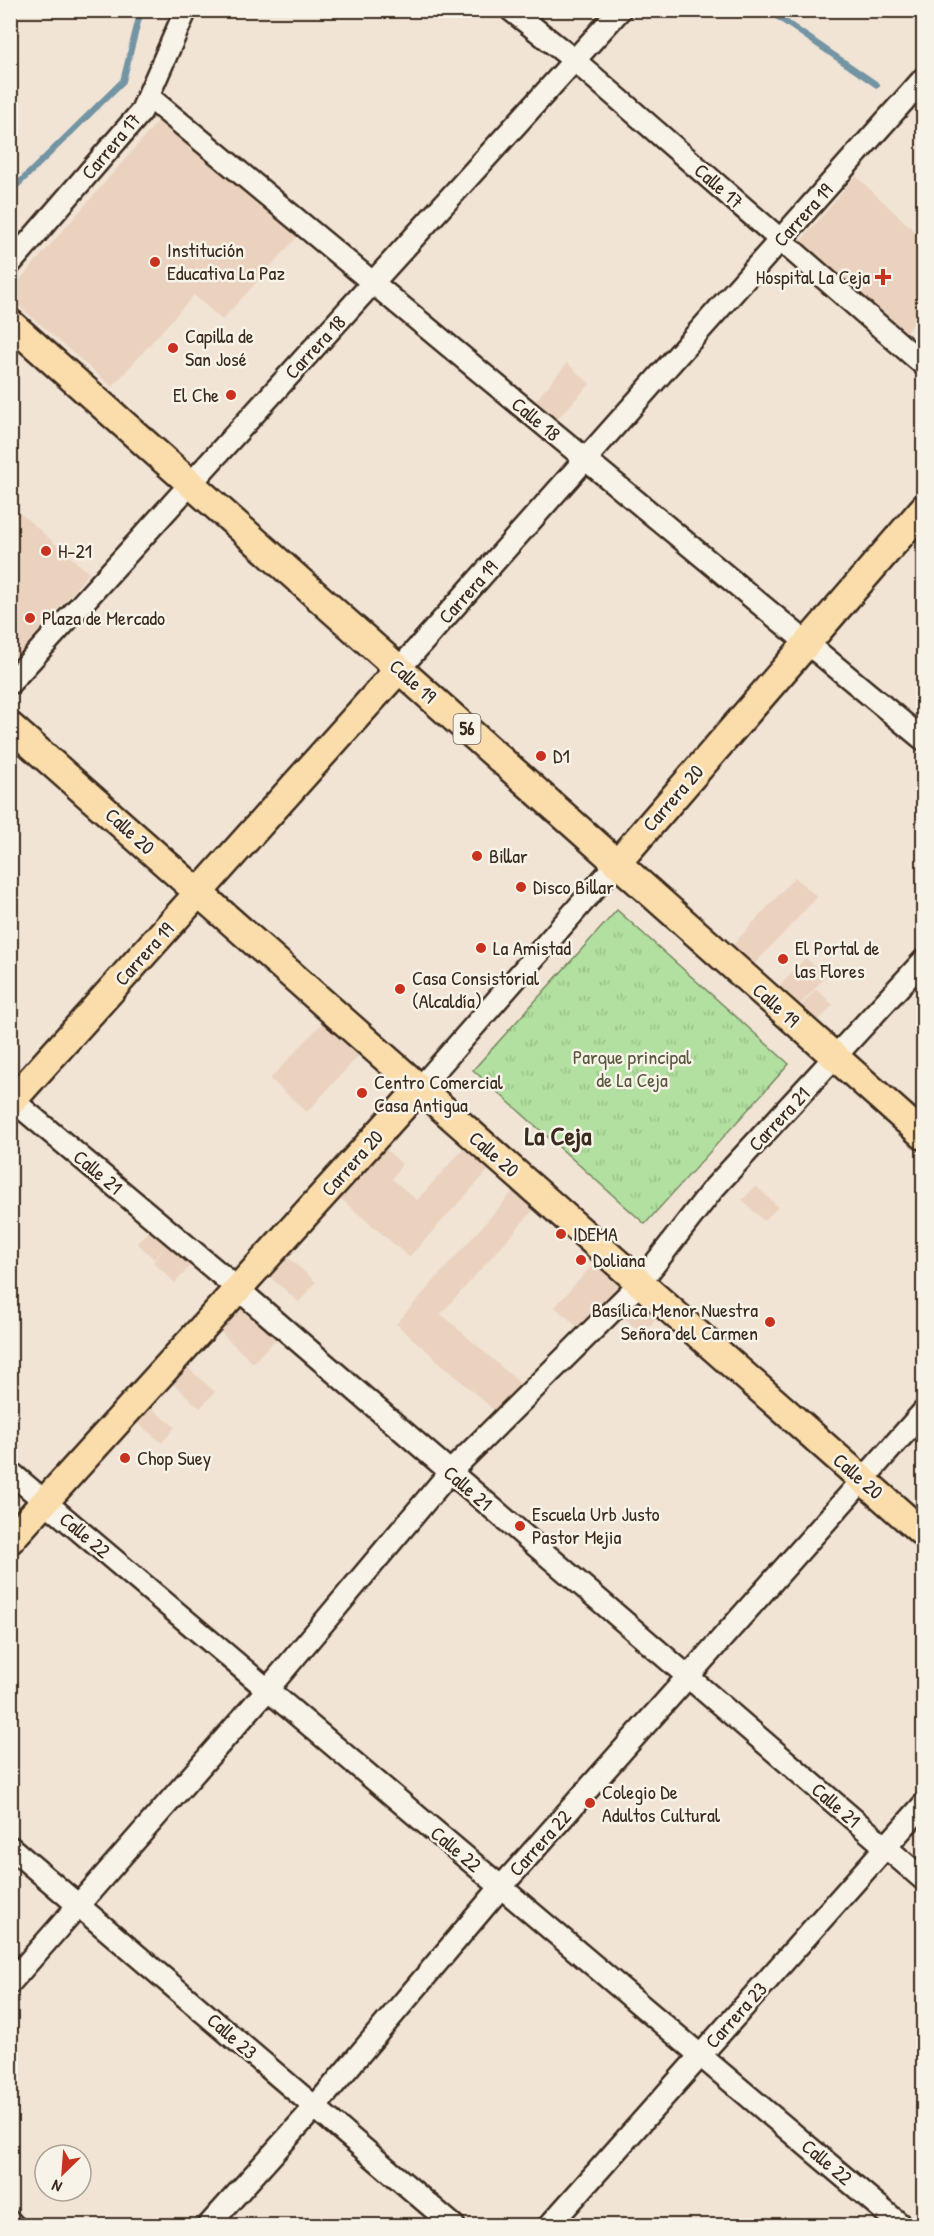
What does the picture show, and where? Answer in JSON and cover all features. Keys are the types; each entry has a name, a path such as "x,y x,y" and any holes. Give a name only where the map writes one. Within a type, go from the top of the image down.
{"main road":[{"name":"Calle 19","path":"10,322 924,1136"},
{"name":"Carrera 20","path":"617,863 924,508"},
{"name":"Carrera 19","path":"11,1101 399,669"},
{"name":"Calle 20","path":"10,726 924,1534"},
{"name":"Carrera 20","path":"10,1540 420,1088"}],"street":[{"name":"Carrera 17","path":"10,264 141,112 186,10"},
{"name":"Calle 17","path":"511,10 574,60 924,365"},
{"name":"Carrera 18","path":"10,683 620,10"},
{"name":"Carrera 19","path":"399,669 780,240 921,88"},
{"name":"Calle 18","path":"148,97 924,740"},
{"name":"Carrera 20","path":"420,1088 617,863"},
{"name":"Carrera 21","path":"10,1983 80,1906 268,1689 450,1472 640,1283 713,1189 924,960"},
{"name":"Calle 21","path":"11,1101 238,1289 924,1880"},
{"name":"Carrera 22","path":"208,2226 315,2107 501,1887 924,1411"},
{"name":"Calle 22","path":"10,1472 902,2226"},
{"name":"Carrera 23","path":"549,2226 924,1804"},
{"name":"Calle 23","path":"10,1847 454,2226"},
{"path":"10,2222 15,2226"}],"shaded area":[{"name":"Institución Educativa La Paz","path":"161,118 300,234 222,320 194,295 112,387 11,299 11,290"},
{"name":"Hospital La Ceja","path":"856,176 923,239 923,314 905,333 801,241"},
{"path":"567,363 590,384 548,429 527,411"},
{"name":"Plaza de Mercado","path":"11,505 89,573 11,663"},
{"path":"795,877 817,897 753,966 732,946"},
{"path":"805,958 826,976 799,1006 778,988"},
{"path":"816,989 833,1005 817,1022 800,1007"},
{"path":"338,1006 374,1039 307,1112 270,1079"},
{"path":"475,1136 499,1159 409,1257 335,1194 378,1142 402,1164 392,1179 417,1200"},
{"path":"756,1186 778,1207 764,1221 742,1200"},
{"path":"516,1188 537,1206 441,1314 529,1391 504,1419 396,1324"},
{"path":"153,1226 192,1264 175,1283 153,1262 168,1245 154,1259 137,1243"},
{"path":"284,1254 316,1282 299,1302 266,1274"},
{"path":"595,1262 617,1283 617,1291 582,1331 555,1307"},
{"path":"647,1281 671,1303 642,1334 618,1312"},
{"path":"241,1302 278,1337 253,1363 216,1328"},
{"path":"186,1366 215,1392 200,1408 172,1383"},
{"path":"149,1406 175,1427 162,1443 136,1422"}],"green space":[{"name":"Parque principal de La Ceja","path":"617,910 789,1064 645,1224 473,1070"}],"waterway":[{"path":"10,192 123,81 141,10"},
{"path":"768,10 877,85"}],"place":[{"name":"Institución Educativa La Paz","path":"155,262"},
{"name":"Hospital La Ceja","path":"883,277"},
{"name":"Capilla de San José","path":"173,348"},
{"name":"El Che","path":"231,395"},
{"name":"H-21","path":"46,551"},
{"name":"Plaza de Mercado","path":"30,618"},
{"name":"D1","path":"541,756"},
{"name":"Billar","path":"477,856"},
{"name":"Disco Billar","path":"521,887"},
{"name":"La Amistad","path":"481,948"},
{"name":"El Portal de las Flores","path":"783,959"},
{"name":"Casa Consistorial (Alcaldía)","path":"400,989"},
{"name":"Centro Comercial Casa Antigua","path":"362,1093"},
{"name":"IDEMA","path":"561,1234"},
{"name":"Doliana","path":"581,1260"},
{"name":"Basílica Menor Nuestra Señora del Carmen","path":"770,1322"},
{"name":"Chop Suey","path":"125,1458"},
{"name":"Escuela Urb Justo Pastor Mejia","path":"520,1526"},
{"name":"Colegio De Adultos Cultural","path":"590,1803"}],"district":[{"name":"La Ceja","path":"558,1136"}]}
